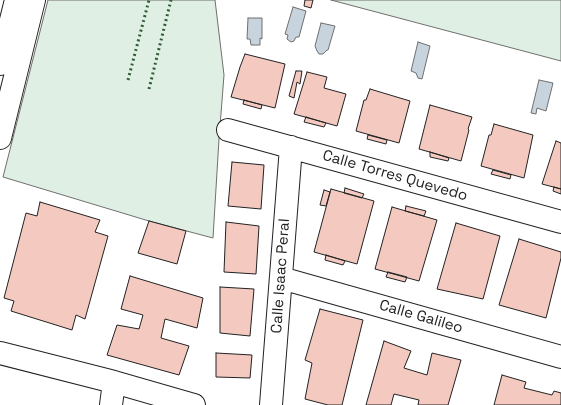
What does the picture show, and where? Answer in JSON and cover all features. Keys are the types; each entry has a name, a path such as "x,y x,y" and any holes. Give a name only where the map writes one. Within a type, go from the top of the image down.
{"street":[{"path":"0,64 4,30 16,0"},
{"path":"0,138 34,0"},
{"name":"Calle Torres Quevedo","path":"228,130 561,222"},
{"name":"Calle Isaac Peral","path":"271,405 291,147"},
{"name":"Calle Galileo","path":"281,278 561,357"},
{"path":"0,353 114,382 194,405"},
{"path":"111,405 114,382"}],"green space":[{"path":"48,0 215,0 224,75 213,238 149,221 3,177"},
{"path":"331,0 561,0 561,61"}],"shaded area":[{"path":"293,7 306,11 299,37 296,37 294,41 291,42 287,39 288,35 285,34"},
{"path":"248,18 262,18 262,39 260,38 260,45 251,45 250,39 247,39"},
{"path":"321,23 335,26 328,50 323,54 319,54 315,46"},
{"path":"418,42 430,46 422,79 418,78 416,73 411,71"},
{"path":"539,80 553,83 546,111 537,108 536,114 531,113"}],"building":[{"path":"305,0 313,0 311,8 304,6"},
{"path":"245,54 285,64 275,108 231,97"},
{"path":"296,71 302,71 300,84 297,82 294,98 289,96"},
{"path":"307,72 327,77 324,88 346,94 337,126 294,114"},
{"path":"370,89 410,101 399,143 356,131 364,100 366,100"},
{"path":"244,100 262,105 261,109 243,104"},
{"path":"430,105 472,117 461,161 419,149"},
{"path":"306,117 326,123 324,127 304,122"},
{"path":"494,124 533,135 524,178 481,166 489,135 491,135"},
{"path":"368,135 387,140 386,144 367,139"},
{"path":"556,141 561,143 561,189 542,184"},
{"path":"430,152 449,158 448,161 430,157"},
{"path":"232,162 264,165 261,209 228,206"},
{"path":"493,170 511,175 510,179 491,174"},
{"path":"554,187 561,189 561,194 553,191"},
{"path":"345,188 364,194 362,198 344,193"},
{"path":"331,189 374,201 357,264 314,252"},
{"path":"324,190 330,192 326,206 320,205"},
{"path":"40,202 100,220 95,232 108,236 85,319 76,315 72,330 11,311 14,301 4,298 26,213 37,216"},
{"path":"406,206 426,211 424,216 405,211"},
{"path":"392,207 437,220 419,281 375,269"},
{"path":"149,221 186,231 177,264 138,253"},
{"path":"226,222 259,226 256,274 224,272"},
{"path":"456,223 500,236 483,299 437,289"},
{"path":"519,239 561,252 561,258 546,318 499,305"},
{"path":"326,255 345,261 343,265 325,260"},
{"path":"388,272 407,277 405,282 386,277"},
{"path":"130,276 203,298 197,328 165,319 161,338 189,346 179,375 107,355 117,325 139,329 143,315 121,309"},
{"path":"220,287 254,289 250,336 220,333"},
{"path":"320,309 363,320 342,405 328,405 305,399 312,363 305,360"},
{"path":"384,341 411,351 404,368 427,375 432,353 461,360 448,405 418,405 419,400 394,394 391,405 366,405"},
{"path":"216,353 252,355 250,378 216,377"},
{"path":"502,375 526,382 524,388 552,395 554,391 561,393 561,405 494,405"}],"hedge":[{"path":"128,80 149,0"},
{"path":"149,89 171,0"}]}
